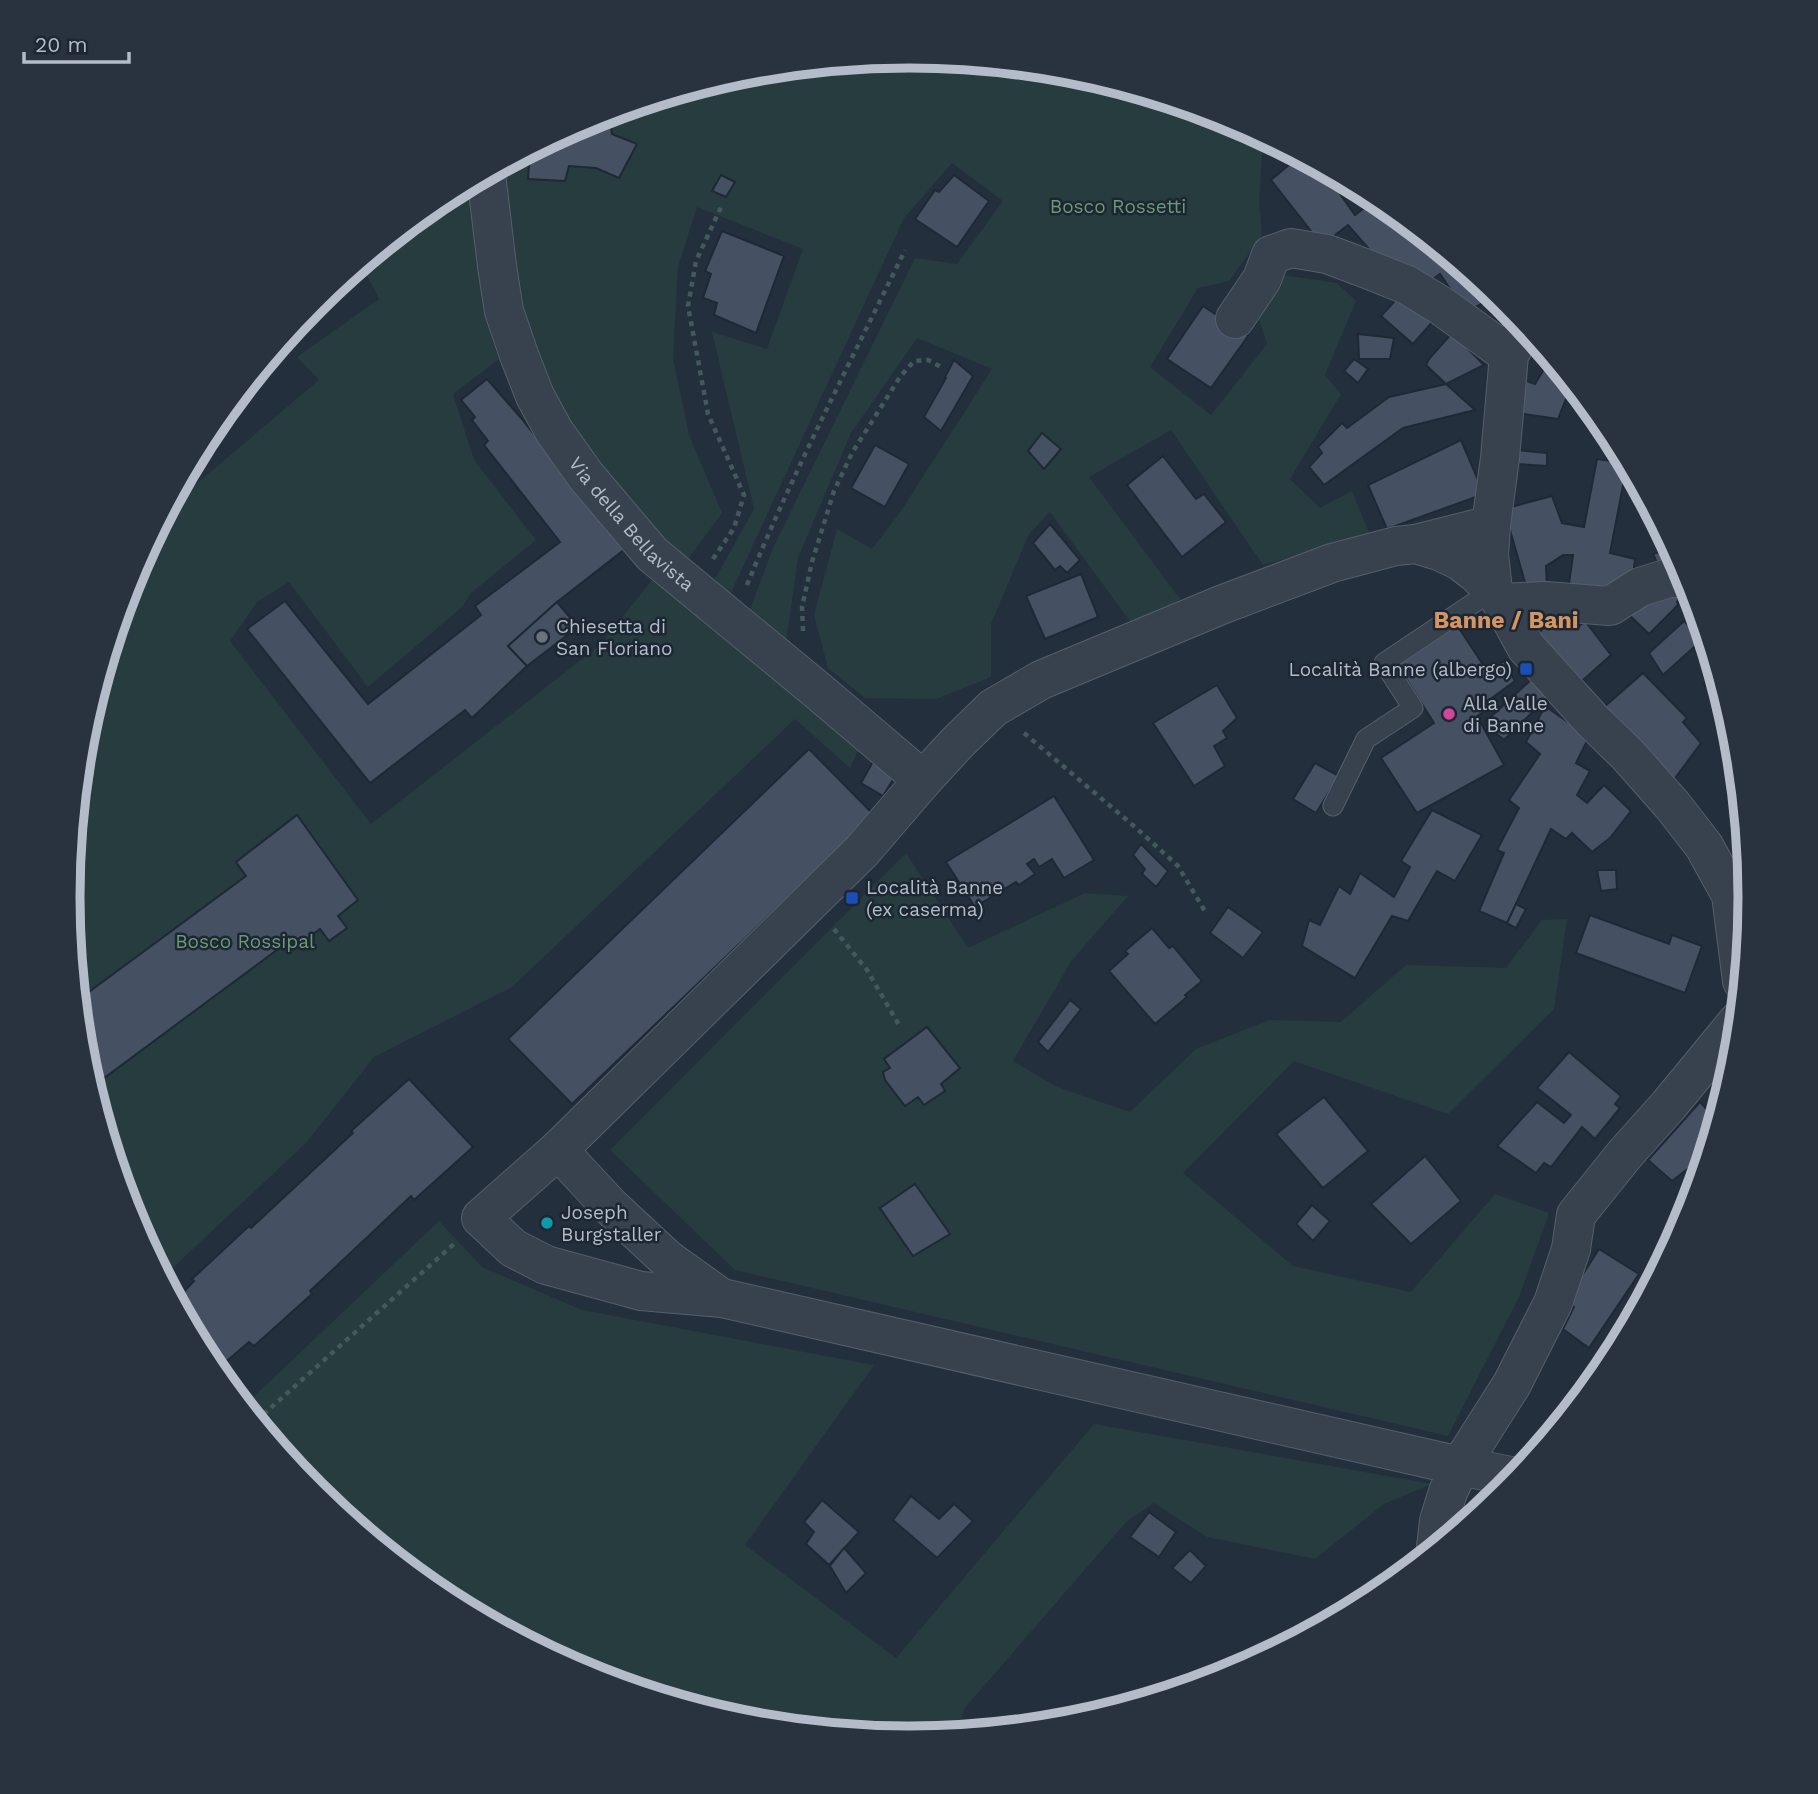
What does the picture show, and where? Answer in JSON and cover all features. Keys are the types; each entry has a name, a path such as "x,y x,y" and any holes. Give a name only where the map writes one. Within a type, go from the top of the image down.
{"street":[{"name":"Via della Bellavista","path":"487,184 504,311 535,396 554,431 586,476 652,554 923,780"},
{"path":"1235,319 1262,279 1271,255 1291,248 1327,254 1407,285 1440,305 1517,341 1491,525 1489,555 1498,597"},
{"path":"1491,525 1332,563 1221,605 1041,680 993,708 923,780 862,851 808,905 558,1150 481,1219 513,1248 546,1265 641,1291 722,1298 1503,1474"},
{"path":"1416,544 1460,561 1477,574 1498,597 1526,647 1673,806 1704,846 1738,903"},
{"path":"1498,597 1610,606 1640,587 1674,578"},
{"path":"1437,1535 1445,1502 1460,1466 1512,1384 1553,1303 1571,1249 1576,1214 1726,1036"},
{"path":"558,1150 611,1207 667,1259 722,1298"},
{"path":"611,1283 629,1277 643,1268 656,1249"}],"lane":[{"path":"1333,806 1366,739 1413,708 1384,663 1498,597"}],"path":[{"path":"692,588 734,528 744,495 708,414 688,306 696,261 722,205"},
{"path":"732,621 797,470 905,250"},
{"path":"804,634 802,607 812,562 834,491 852,453 900,377 914,361 928,360 941,367"},
{"path":"993,708 1178,866 1206,913"},
{"path":"808,905 839,934 867,970 899,1025"},
{"path":"263,1415 481,1219"}],"green space":[{"name":"Bosco Rossetti","path":"909,68 1017,75 1123,96 1226,131 1265,149 1262,152 1259,200 1262,235 1229,281 1198,288 1150,367 1211,415 1267,344 1258,316 1283,275 1337,283 1356,301 1325,375 1341,394 1290,479 1320,508 1352,491 1370,535 1263,565 1171,430 1089,477 1183,603 1132,624 1050,512 1029,534 991,624 991,677 936,699 865,698 828,668 814,615 837,529 872,549 901,511 992,369 917,338 851,433 798,558 785,650 748,615 773,548 915,258 957,264 1003,201 952,163 904,218 728,599 715,579 754,509 712,332 767,349 803,249 697,207 678,267 673,358 689,435 722,513 682,567 570,430 517,330 497,178 592,131 695,96 801,75 855,70"},
{"name":"Bosco Rossipal","path":"470,195 477,227 490,333 499,359 453,394 474,460 536,540 471,593 462,607 368,687 289,582 257,602 230,641 371,824 600,645 652,580 860,746 850,768 795,719 512,987 374,1057 306,1143 170,1271 143,1214 124,1163 108,1111 87,1005 80,897 87,789 96,735 124,631 143,580 186,493 319,380 297,357 379,299 365,272 404,240"},
{"path":"906,853 968,948 1085,893 1128,896 1072,960 1013,1061 1057,1087 1130,1112 1196,1049 1269,1020 1341,1022 1406,965 1506,968 1542,920 1567,919 1554,1009 1448,1114 1294,1061 1183,1173 1293,1266 1411,1292 1495,1194 1549,1213 1519,1297 1448,1436 735,1270 610,1150"},
{"path":"439,1221 482,1267 582,1310 874,1365 745,1545 896,1658 1094,1424 1432,1484 1384,1504 1315,1559 1207,1537 1154,1503 1127,1521 964,1709 961,1724 855,1724 801,1719 695,1698 592,1663 495,1615 404,1554 363,1520 323,1483 250,1400"}],"building":[{"path":"611,124 612,134 637,144 619,178 596,168 569,166 565,181 528,179 529,161"},
{"path":"1292,162 1323,179 1343,192 1340,194 1355,215 1366,206 1369,208 1414,240 1485,302 1466,312 1440,274 1422,287 1383,265 1348,225 1322,245 1271,180"},
{"path":"721,175 735,182 726,197 712,191"},
{"path":"954,175 989,201 957,247 915,219 935,190 939,192"},
{"path":"722,231 784,256 756,333 714,315 717,303 703,298 711,274 705,271"},
{"path":"1404,291 1435,319 1413,344 1381,316"},
{"path":"1203,306 1248,336 1211,388 1167,359"},
{"path":"1452,333 1484,365 1446,384 1426,365"},
{"path":"1358,334 1394,338 1390,359 1359,359"},
{"path":"1354,359 1368,369 1358,383 1344,371"},
{"path":"954,360 973,376 941,431 924,417"},
{"path":"1545,367 1572,400 1566,399 1558,419 1517,413 1519,378 1535,384"},
{"path":"487,379 625,549 557,602 508,646 527,666 472,718 465,710 370,783 247,629 285,601 368,704 481,615 475,606 560,542 484,445 488,441 472,420 475,417 461,400"},
{"path":"1446,384 1475,410 1403,428 1324,485 1309,467 1322,453 1318,447 1342,423 1347,428 1389,397"},
{"path":"1042,433 1061,449 1044,469 1028,451"},
{"path":"1461,440 1484,494 1387,529 1368,485"},
{"path":"875,445 909,464 885,507 851,488"},
{"path":"1517,450 1547,453 1547,466 1518,464"},
{"path":"1163,456 1196,499 1204,494 1226,522 1182,557 1127,485"},
{"path":"1597,459 1613,461 1624,479 1610,553 1635,559 1632,583 1568,591 1573,555 1563,555 1546,566 1547,588 1526,586 1504,509 1552,496 1562,523 1584,527"},
{"path":"1050,524 1080,560 1067,573 1060,566 1055,570 1033,543"},
{"path":"1662,551 1670,570 1661,572 1653,554"},
{"path":"1081,574 1098,617 1045,639 1026,596"},
{"path":"1675,592 1679,599 1678,605 1649,634 1624,610"},
{"name":"Chiesetta di San Floriano","path":"557,602 578,627 527,666 508,646"},
{"path":"1561,609 1578,627 1585,621 1611,655 1582,681 1537,635"},
{"path":"1684,621 1694,630 1698,644 1663,675 1649,653"},
{"path":"1455,622 1487,671 1504,661 1515,681 1485,703 1489,709 1477,716 1504,765 1417,813 1381,758 1434,723 1396,663"},
{"path":"1643,673 1687,718 1683,722 1701,743 1673,781 1603,708"},
{"path":"1533,678 1548,697 1504,740 1484,723"},
{"path":"1709,678 1712,691 1704,684"},
{"path":"1217,685 1237,718 1223,731 1227,738 1214,746 1225,766 1194,786 1153,723"},
{"path":"1545,706 1589,737 1576,763 1590,771 1577,795 1587,803 1604,785 1631,811 1610,838 1592,852 1572,833 1566,839 1551,829 1507,923 1479,911 1504,853 1497,850 1519,808 1509,800 1540,754 1526,742"},
{"path":"809,749 874,815 572,1104 508,1039"},
{"path":"875,758 897,773 883,796 861,783"},
{"path":"1315,763 1339,776 1316,813 1293,799"},
{"path":"1054,796 1094,860 1064,878 1052,859 1039,867 1034,859 1027,864 1035,874 1019,885 1016,882 975,907 946,862"},
{"path":"1432,810 1482,835 1455,881 1437,871 1408,921 1392,916 1355,978 1302,946 1309,920 1320,925 1339,886 1350,894 1360,873 1394,897 1410,867 1401,861"},
{"path":"297,815 358,900 338,916 347,928 329,941 320,929 299,945 293,938 101,1080 86,994 246,876 236,862"},
{"path":"1141,844 1168,871 1156,887 1142,874 1145,869 1133,855"},
{"path":"1737,865 1737,878 1731,870"},
{"path":"1597,870 1616,870 1617,889 1601,891"},
{"path":"1516,904 1526,909 1516,928 1507,923"},
{"path":"1228,907 1263,932 1243,958 1210,933"},
{"path":"1590,915 1669,944 1672,935 1702,946 1685,993 1576,953"},
{"path":"1152,928 1169,948 1173,946 1202,981 1155,1024 1109,971 1128,954 1125,951"},
{"path":"1070,1000 1081,1009 1048,1052 1038,1042"},
{"path":"927,1027 960,1068 941,1084 945,1091 924,1105 918,1097 905,1106 885,1080 883,1072 890,1068 884,1059"},
{"path":"1569,1052 1621,1096 1615,1104 1620,1108 1595,1139 1582,1127 1551,1167 1544,1163 1536,1173 1497,1146 1537,1102 1564,1123 1571,1115 1537,1088"},
{"path":"409,1079 473,1147 414,1200 411,1196 310,1291 312,1294 254,1346 249,1342 224,1363 182,1294 194,1281 192,1279 249,1226 251,1228 353,1133 351,1131"},
{"path":"1324,1097 1368,1151 1323,1188 1276,1134"},
{"path":"1700,1102 1710,1112 1693,1164 1672,1181 1648,1160"},
{"path":"1425,1156 1461,1201 1411,1244 1371,1204"},
{"path":"915,1184 950,1234 913,1256 880,1208"},
{"path":"1312,1205 1330,1221 1313,1241 1296,1224"},
{"path":"1599,1249 1639,1274 1589,1348 1563,1329 1574,1307 1565,1302"},
{"path":"911,1496 939,1519 954,1504 973,1521 937,1558 893,1520"},
{"path":"822,1500 859,1532 829,1565 806,1544 814,1532 804,1522"},
{"path":"1149,1512 1176,1532 1159,1557 1130,1537"},
{"path":"844,1548 866,1573 846,1593 830,1566"},
{"path":"1190,1550 1206,1566 1191,1583 1172,1568"}],"place":[{"name":"Chiesetta di San Floriano","path":"542,637"},
{"name":"Località Banne (albergo)","path":"1526,669"},
{"name":"Alla Valle di Banne","path":"1449,714"},
{"name":"Località Banne (ex caserma)","path":"852,898"},
{"name":"Joseph Burgstaller","path":"547,1223"}],"district":[{"name":"Banne / Bani","path":"1506,620"}]}
